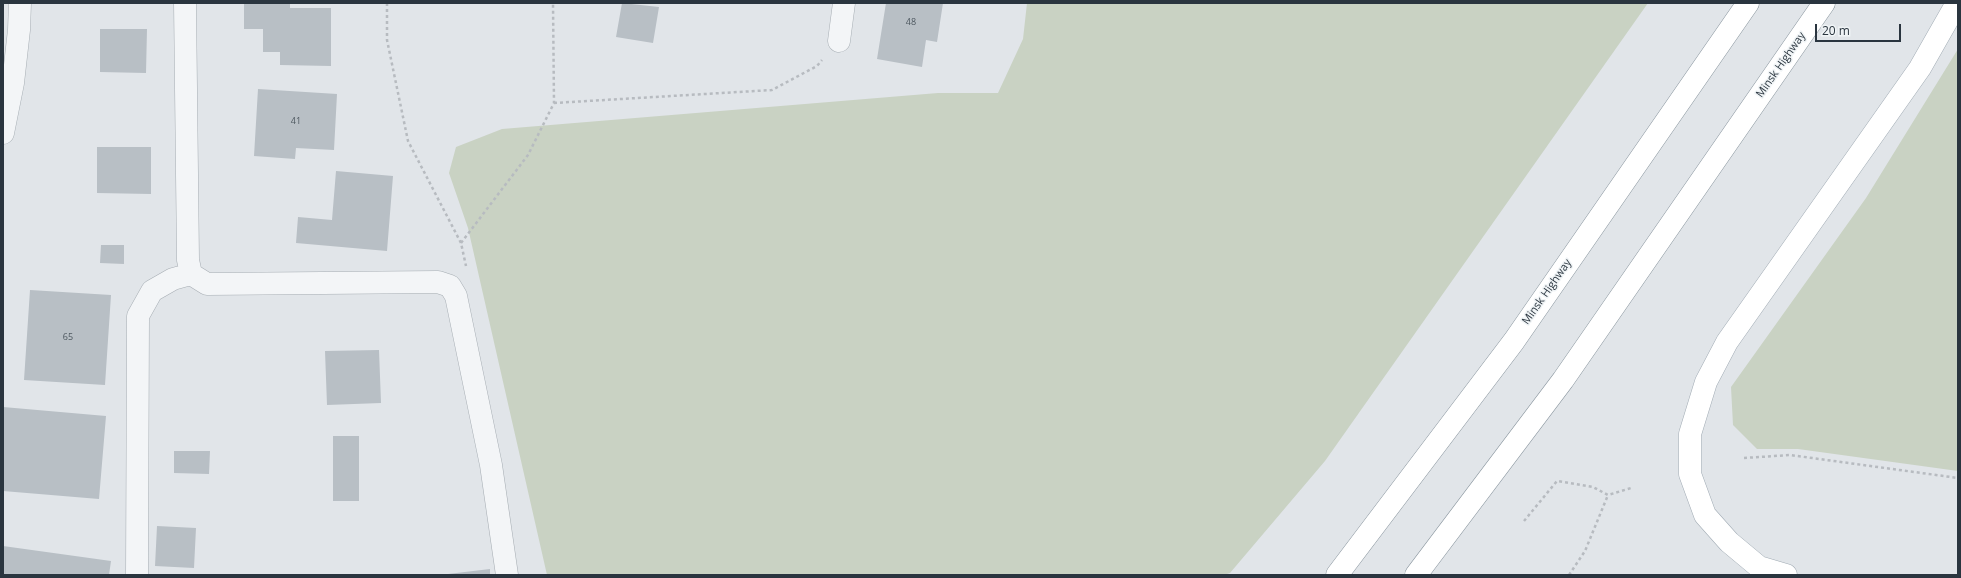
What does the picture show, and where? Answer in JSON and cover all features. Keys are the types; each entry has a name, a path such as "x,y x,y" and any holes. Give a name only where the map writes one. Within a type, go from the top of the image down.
{"main road":[{"name":"Minsk Highway","path":"1337,575 1514,341 1748,3"},
{"name":"Minsk Highway","path":"1416,575 1563,380 1824,3"},
{"path":"1786,575 1759,567 1729,542 1706,515 1690,474 1690,434 1706,382 1727,342 1920,68 1957,3"}],"street":[{"path":"3,134 13,83 19,30 20,3"},
{"path":"185,3 188,260 190,274"},
{"path":"839,41 844,3"},
{"path":"137,575 138,316 152,291 173,279 190,274 207,284 438,282 450,286 456,296 491,465 507,575"}],"path":[{"path":"461,243 528,155 554,103 553,3"},
{"path":"554,103 772,90 817,66 839,41"},
{"path":"1744,458 1790,455 1958,478"},
{"path":"1524,521 1557,481 1593,487 1608,495 1631,488"},
{"path":"1569,575 1585,551 1608,495"}],"green space":[{"path":"1027,3 1648,3 1325,461 1230,573 1224,575 547,575 468,228 449,173 456,147 502,129 938,93 998,93 1023,39"},
{"path":"1958,49 1958,471 1798,449 1757,449 1733,425 1731,387 1866,198"}],"building":[{"path":"244,3 290,3 290,8 331,8 331,66 280,65 280,52 263,52 263,29 244,29"},
{"path":"622,3 659,7 653,43 616,37"},
{"path":"886,3 943,3 937,42 926,40 922,67 877,59"},
{"path":"100,29 147,29 146,73 100,72"},
{"path":"258,89 337,94 334,150 296,148 295,159 254,156"},
{"path":"97,147 151,147 151,194 97,193"},
{"path":"336,171 393,176 387,251 296,243 298,217 332,220"},
{"path":"101,245 124,245 124,264 100,263"},
{"path":"30,290 111,295 105,385 24,380"},
{"path":"379,350 381,403 327,405 325,351"},
{"path":"3,407 106,416 99,499 3,491"},
{"path":"333,436 359,436 359,501 333,501"},
{"path":"174,451 210,451 209,474 174,473"},
{"path":"157,526 196,528 194,568 155,566"},
{"path":"3,546 111,561 109,575 3,575"},
{"path":"490,569 490,575 448,575 448,574"}]}
